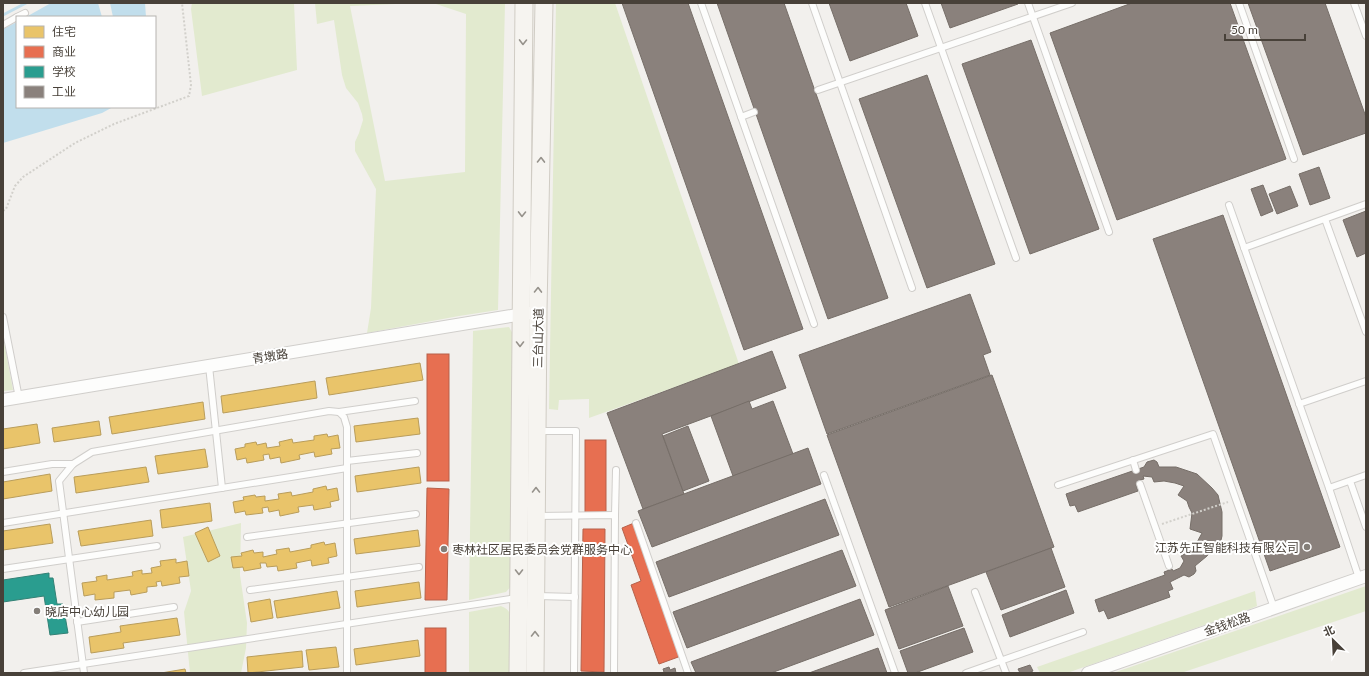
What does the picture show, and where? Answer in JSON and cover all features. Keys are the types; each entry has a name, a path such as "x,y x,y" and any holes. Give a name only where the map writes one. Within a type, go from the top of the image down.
{"main road":[{"name":"三台山大道","path":"518,673 527,597 528,516 528,430 521,314 524,3"},
{"name":"三台山大道","path":"528,430 538,311 544,3"},
{"name":"三台山大道","path":"527,597 535,673"}],"street":[{"name":"青墩路","path":"3,400 538,311"},
{"name":"金钱松路","path":"1088,673 1362,577"}],"lane":[{"path":"701,3 814,324"},
{"path":"812,3 912,288"},
{"path":"925,3 1016,258"},
{"path":"1028,3 1109,232"},
{"path":"818,90 1072,3"},
{"path":"1239,3 1294,160"},
{"path":"1354,3 1366,36"},
{"path":"19,16 25,13"},
{"path":"3,25 16,18"},
{"path":"741,117 754,112"},
{"path":"1244,248 1366,204"},
{"path":"1229,205 1362,577"},
{"path":"1325,219 1366,332"},
{"path":"3,317 19,398"},
{"path":"209,366 222,488"},
{"path":"1299,404 1366,381"},
{"path":"84,673 59,481 73,464 92,452 329,411 339,412 415,401"},
{"path":"339,412 344,417 347,427 347,673"},
{"path":"528,430 576,430 574,673"},
{"path":"1058,485 1213,434 1274,608"},
{"path":"3,523 222,488 417,453"},
{"path":"1132,460 1136,470"},
{"path":"3,472 52,464 73,464"},
{"path":"614,673 616,470"},
{"path":"824,475 895,673"},
{"path":"1329,488 1366,476"},
{"path":"1350,481 1366,527"},
{"path":"1140,484 1169,566"},
{"path":"247,537 416,514"},
{"path":"528,516 615,515"},
{"path":"636,523 688,673"},
{"path":"3,569 157,546"},
{"path":"250,590 419,567"},
{"path":"975,592 1006,673"},
{"path":"24,673 527,597 575,597"},
{"path":"77,622 174,607"},
{"path":"966,673 1083,632"}],"path":[{"path":"3,211 6,209 16,186 23,178 76,143 114,124 189,96 191,85 182,3"},
{"path":"1155,526 1236,499"}],"green space":[{"path":"192,3 294,3 297,70 202,96 191,9"},
{"path":"315,3 419,3 350,6 385,181 465,172 466,14 433,3 505,3 498,310 367,333 371,308 376,189 355,151 355,142 363,120 358,103 346,88 342,75 334,20 317,24"},
{"path":"556,3 615,3 739,364 589,418 589,399 559,400 558,410 549,409"},
{"path":"509,327 513,334 513,584 506,592 469,600 473,331"},
{"path":"3,336 13,390 3,391"},
{"path":"241,523 240,575 247,623 246,648 241,673 190,673 184,612 191,591 183,537"},
{"path":"1366,586 1366,611 1181,673 1113,673"},
{"path":"1255,591 1257,606 1067,673 1040,673 1037,667"},
{"path":"501,606 508,611 513,620 512,673 469,673 469,612"}],"water":[{"path":"51,3 98,3 102,16 28,16"},
{"path":"110,3 145,3 146,16 113,16"},
{"path":"16,22 16,108 111,108 102,113 3,143 3,29"}],"building: 住宅":[{"path":"420,363 423,380 329,395 326,378"},
{"path":"315,381 317,398 223,413 221,396"},
{"path":"203,402 205,419 112,434 109,417"},
{"path":"418,418 420,434 356,442 354,426"},
{"path":"99,421 101,435 54,442 52,428"},
{"path":"37,424 40,443 3,449 3,429"},
{"path":"327,434 328,437 338,435 340,448 331,449 332,454 315,457 314,452 299,455 300,459 281,463 280,457 270,459 269,454 263,455 264,460 247,463 246,458 237,460 235,449 245,447 245,444 256,442 257,445 266,443 267,448 280,446 279,442 292,439 293,443 314,440 314,436"},
{"path":"205,449 208,467 158,474 155,456"},
{"path":"146,467 149,482 76,493 74,477"},
{"path":"419,467 421,483 357,492 355,476"},
{"path":"50,474 52,491 3,499 3,482"},
{"path":"326,486 327,490 337,488 339,500 330,502 331,507 314,510 313,505 298,507 299,512 280,516 279,510 269,512 268,507 262,508 263,513 246,515 245,511 235,513 233,502 244,500 243,497 255,495 256,497 265,496 265,501 279,499 278,494 291,492 292,496 313,492 313,489"},
{"path":"210,503 212,521 162,528 160,510"},
{"path":"151,520 153,536 81,546 78,531"},
{"path":"50,524 53,543 3,550 3,531"},
{"path":"208,527 220,556 208,562 195,533"},
{"path":"418,530 420,546 356,554 354,539"},
{"path":"324,542 325,545 335,543 337,556 328,558 329,563 312,566 311,560 296,563 297,568 278,571 277,566 267,567 266,563 260,563 261,568 244,571 243,567 233,568 231,557 242,556 241,553 253,550 254,553 263,552 263,557 277,554 276,550 289,548 290,552 311,548 311,545"},
{"path":"176,559 176,563 187,561 189,576 179,577 180,583 162,586 161,581 156,582 157,586 147,587 147,592 131,595 130,590 114,592 114,598 95,600 95,594 84,596 82,583 97,581 96,577 107,575 107,580 133,576 132,572 142,570 142,574 152,573 151,568 161,566 160,561"},
{"path":"419,582 421,598 357,607 355,591"},
{"path":"337,591 340,608 277,618 274,601"},
{"path":"270,599 273,618 251,622 248,603"},
{"path":"177,618 180,635 123,643 124,648 91,653 89,637 121,632 120,626"},
{"path":"418,640 420,656 356,665 354,649"},
{"path":"336,647 339,667 309,670 306,650"},
{"path":"302,651 303,667 248,673 247,657"},
{"path":"185,669 186,673 161,673"}],"building: 商业":[{"path":"427,354 449,354 449,481 427,481"},
{"path":"585,440 606,440 606,513 585,513"},
{"path":"427,488 449,489 447,600 425,600"},
{"path":"634,523 681,656 659,664 631,585 641,581 622,528"},
{"path":"583,529 605,529 604,672 581,671"},
{"path":"425,628 446,628 446,673 425,673"}],"building: 学校":[{"path":"49,573 49,578 53,578 57,604 63,604 68,633 50,635 44,596 3,602 3,580"}],"building: 工业":[{"path":"622,3 688,3 803,329 744,350"},
{"path":"717,3 784,3 888,298 828,319"},
{"path":"829,3 906,3 918,36 850,61"},
{"path":"941,3 1018,3 1018,4 950,28"},
{"path":"1132,3 1230,3 1286,159 1117,220 1050,33"},
{"path":"1248,3 1325,3 1366,117 1366,133 1303,155"},
{"path":"1031,40 1099,229 1030,254 962,64"},
{"path":"927,75 995,264 927,288 859,99"},
{"path":"1319,167 1330,198 1310,205 1299,174"},
{"path":"1263,185 1273,211 1261,216 1251,189"},
{"path":"1290,186 1298,206 1277,214 1269,194"},
{"path":"1366,211 1366,253 1357,257 1343,220"},
{"path":"1223,215 1340,547 1270,571 1153,239"},
{"path":"970,294 991,352 983,355 990,375 827,434 799,355"},
{"path":"772,351 786,388 662,434 684,494 643,509 607,413"},
{"path":"992,375 1054,547 889,607 827,435"},
{"path":"749,401 752,409 773,401 793,454 733,476 711,416"},
{"path":"688,426 709,481 683,491 663,436"},
{"path":"808,448 821,484 652,547 638,511"},
{"path":"1154,460 1157,462 1159,467 1176,467 1197,474 1218,495 1222,512 1222,536 1220,544 1218,542 1207,556 1195,566 1196,571 1194,574 1189,577 1184,575 1170,582 1173,589 1168,591 1170,597 1108,619 1104,610 1099,612 1095,600 1165,575 1164,572 1172,569 1173,571 1180,568 1184,561 1181,556 1195,546 1202,533 1190,529 1192,513 1187,501 1178,495 1184,486 1175,483 1164,481 1154,482 1152,477 1143,476 1144,479 1140,480 1141,483 1136,485 1138,491 1078,512 1075,505 1070,506 1066,494 1144,467 1147,462"},
{"path":"825,499 839,535 669,597 656,562"},
{"path":"1051,548 1065,587 1001,610 986,572"},
{"path":"842,550 856,586 687,648 673,612"},
{"path":"948,586 963,626 899,649 885,610"},
{"path":"1066,590 1074,613 1010,637 1002,615"},
{"path":"860,599 874,635 771,673 696,673 691,662"},
{"path":"964,628 973,652 915,673 908,673 900,651"},
{"path":"878,648 887,673 809,673"},
{"path":"1030,665 1033,671 1028,673 1020,673 1018,669"},
{"path":"669,667 670,670 675,668 676,673 661,673 664,672 663,669"}],"waterway":[{"path":"3,15 26,3"}],"place":[{"name":"江苏先正智能科技有限公司","path":"1307,547"},
{"name":"枣林社区居民委员会党群服务中心","path":"444,549"},
{"name":"晓店中心幼儿园","path":"37,611"}]}
